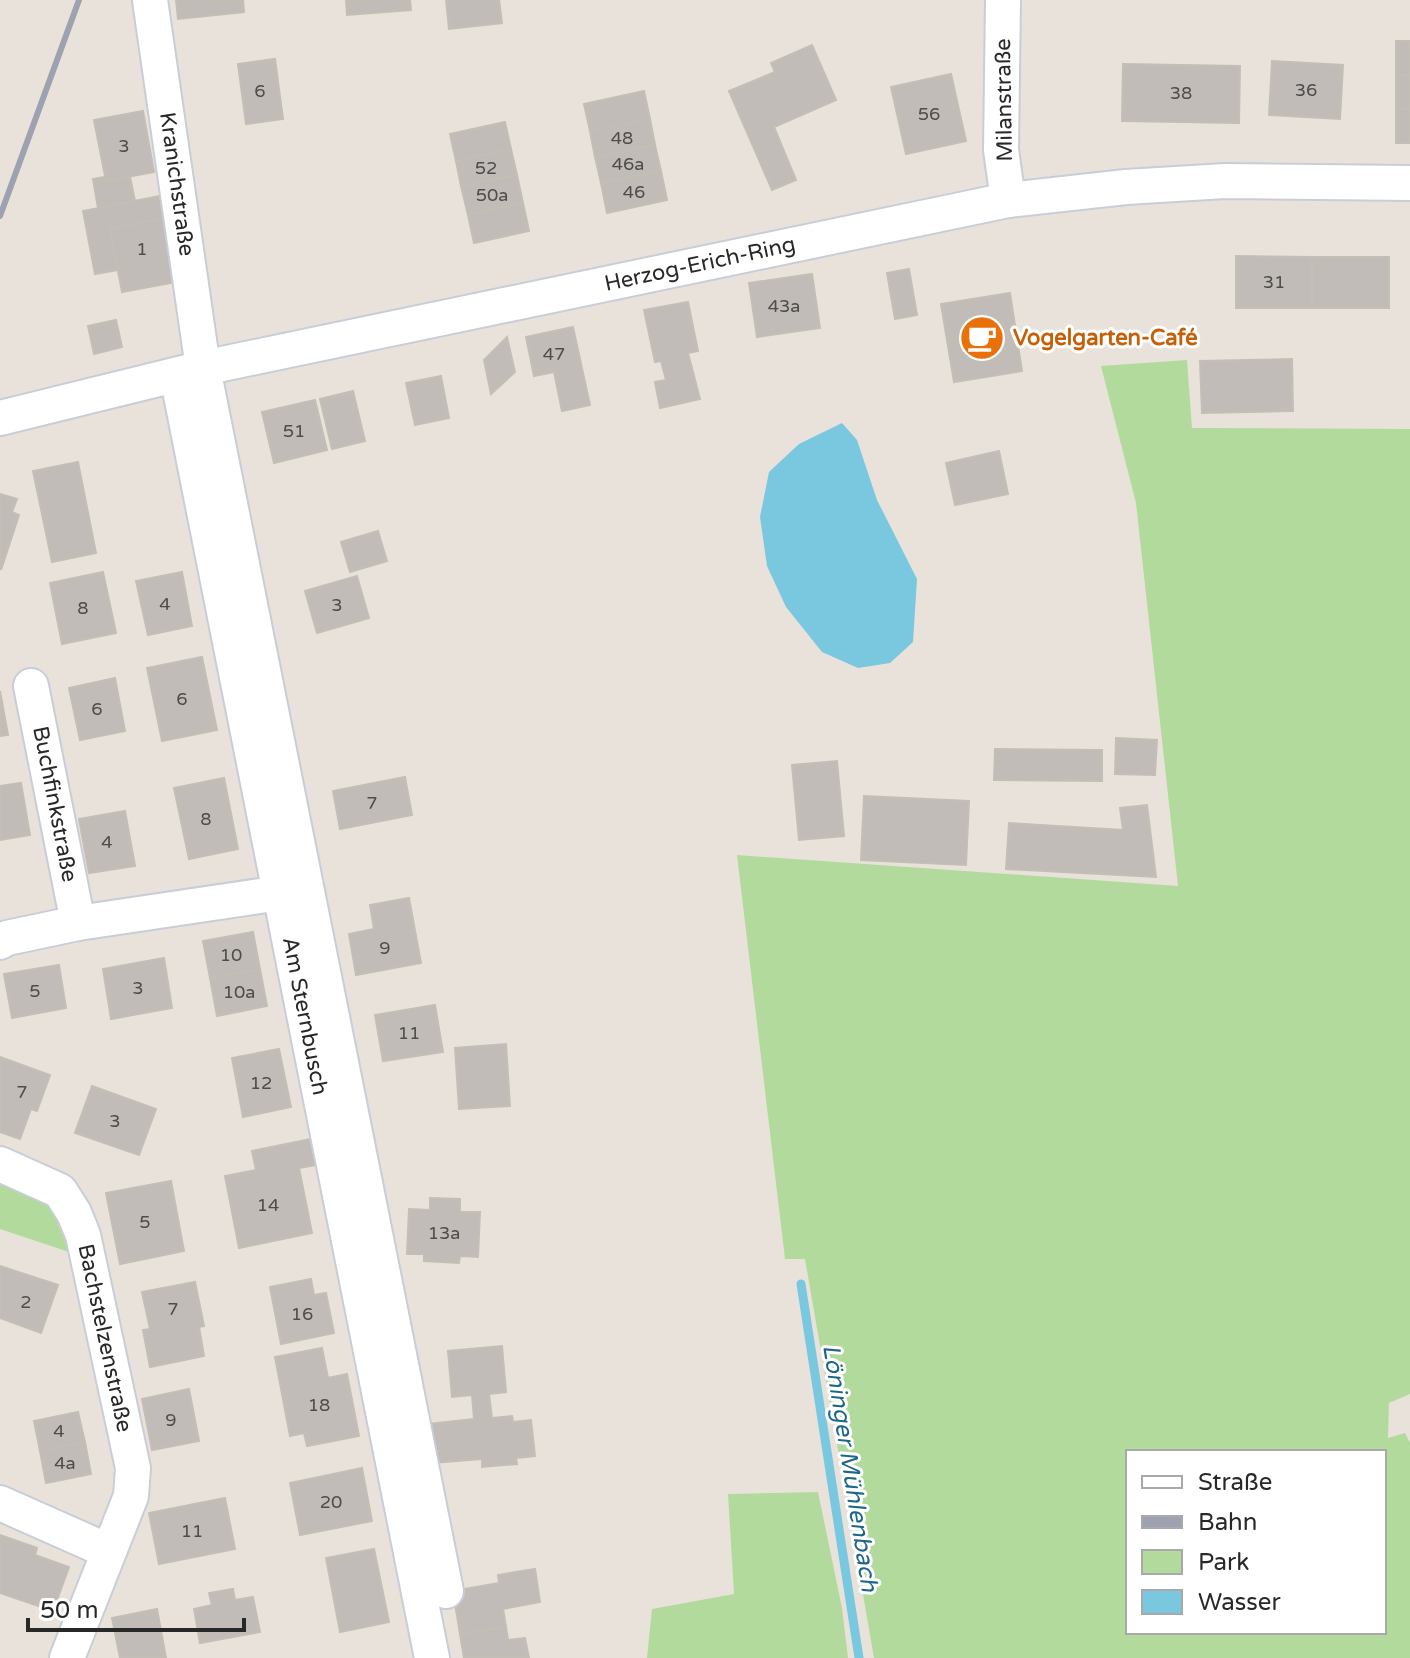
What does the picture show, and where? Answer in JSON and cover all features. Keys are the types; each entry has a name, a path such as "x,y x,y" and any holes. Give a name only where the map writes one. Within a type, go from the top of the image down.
{"street":[{"name":"Kranichstraße","path":"150,0 190,371"},
{"name":"Milanstraße","path":"1003,0 1001,150 1008,200"},
{"name":"Herzog-Erich-Ring","path":"0,418 190,371 1008,200 1126,187 1225,181 1410,183"},
{"name":"Am Sternbusch","path":"190,371 280,893 432,1658"},
{"name":"Am Sternbusch","path":"190,371 446,1591"},
{"name":"Buchfinkstraße","path":"31,686 78,923"},
{"path":"0,942 78,923 280,893"},
{"name":"Bachstelzenstraße","path":"0,1164 60,1191 74,1213 83,1235 133,1468 131,1496 67,1658"},
{"path":"0,1503 108,1551"}],"green space":[{"path":"1187,360 1192,428 1410,429 1410,1394 1389,1403 1388,1438 1405,1433 1410,1443 1410,1658 874,1658 805,1259 785,1259 737,855 1178,886 1136,503 1101,366"},
{"path":"0,1179 29,1189 61,1217 72,1253 0,1229"},
{"path":"818,1492 842,1608 848,1658 647,1658 652,1609 734,1594 728,1494"}],"water":[{"path":"842,423 857,440 877,500 917,579 913,642 890,663 858,668 822,652 786,607 767,566 760,517 769,472 799,444"}],"building":[{"path":"176,0 243,0 244,12 178,19"},
{"path":"346,0 410,0 411,10 347,15"},
{"path":"446,0 499,0 502,23 449,29"},
{"path":"1396,41 1410,41 1410,75 1396,75"},
{"path":"812,45 836,100 774,127 796,180 772,190 729,91 775,72 771,63"},
{"path":"275,59 283,119 246,124 238,64"},
{"path":"1272,61 1343,65 1340,119 1269,115"},
{"path":"1123,64 1240,66 1239,123 1122,121"},
{"path":"951,74 966,141 906,154 891,87"},
{"path":"1396,75 1410,75 1410,109 1396,109"},
{"path":"644,91 650,119 590,131 584,104"},
{"path":"1396,109 1410,109 1410,143 1396,143"},
{"path":"143,111 154,172 106,181 94,120"},
{"path":"650,119 655,145 595,157 590,131"},
{"path":"505,122 511,149 456,161 450,134"},
{"path":"655,145 661,171 601,183 595,157"},
{"path":"511,149 517,175 461,186 456,161"},
{"path":"661,171 667,200 607,213 601,183"},
{"path":"517,175 523,203 468,215 461,186"},
{"path":"105,177 106,181 130,177 135,201 98,208 93,179"},
{"path":"160,196 165,218 110,229 118,270 95,274 83,211"},
{"path":"523,203 529,231 474,243 468,215"},
{"path":"165,218 176,282 122,292 110,229"},
{"path":"1236,256 1312,257 1312,308 1236,308"},
{"path":"1312,257 1389,257 1389,308 1312,308"},
{"path":"909,269 917,315 895,319 887,273"},
{"path":"812,274 820,328 757,337 749,283"},
{"name":"Vogelgarten-Café","path":"1010,293 1022,371 954,382 941,304"},
{"path":"688,302 698,351 688,353 700,399 660,408 655,382 666,380 661,361 655,362 644,310"},
{"path":"116,320 122,347 94,354 88,326"},
{"path":"573,327 590,405 562,411 554,372 534,376 526,337"},
{"path":"507,337 515,372 491,394 484,360"},
{"path":"1292,359 1293,411 1202,413 1200,361"},
{"path":"441,376 449,418 415,425 406,383"},
{"path":"353,391 365,441 332,449 320,399"},
{"path":"315,400 327,450 274,463 262,412"},
{"path":"999,451 1008,494 955,505 946,463"},
{"path":"78,462 96,553 52,562 33,471"},
{"path":"0,494 17,499 12,512 19,515 1,570"},
{"path":"378,531 387,561 350,572 341,542"},
{"path":"103,572 116,633 62,644 50,583"},
{"path":"182,572 192,626 148,635 136,581"},
{"path":"357,576 369,618 317,633 305,591"},
{"path":"202,657 217,730 162,741 147,668"},
{"path":"115,678 125,731 80,740 69,688"},
{"path":"0,691 8,735 0,736"},
{"path":"1116,738 1157,740 1155,775 1115,774"},
{"path":"995,749 1102,750 1102,781 994,780"},
{"path":"837,761 844,836 799,840 792,765"},
{"path":"405,777 412,815 340,829 333,791"},
{"path":"224,778 238,849 189,859 174,788"},
{"path":"21,783 30,835 0,840 0,786"},
{"path":"864,796 969,801 966,865 861,860"},
{"path":"1147,805 1156,877 1006,869 1009,823 1123,830 1120,808"},
{"path":"125,811 135,866 89,873 79,819"},
{"path":"409,898 421,963 356,975 349,934 374,929 370,905"},
{"path":"253,932 260,969 210,978 203,941"},
{"path":"164,958 172,1008 111,1019 103,969"},
{"path":"59,965 66,1008 12,1018 4,974"},
{"path":"260,969 267,1006 217,1016 210,978"},
{"path":"435,1005 443,1052 383,1061 375,1015"},
{"path":"506,1044 510,1106 459,1109 455,1048"},
{"path":"279,1049 291,1107 243,1117 232,1058"},
{"path":"0,1057 50,1075 37,1111 31,1109 20,1139 0,1132"},
{"path":"92,1086 156,1109 139,1155 75,1133"},
{"path":"311,1139 316,1165 299,1168 312,1233 239,1248 225,1176 256,1170 252,1151"},
{"path":"171,1181 184,1251 120,1264 106,1193"},
{"path":"430,1198 460,1199 460,1212 480,1212 478,1257 460,1256 459,1263 424,1261 424,1254 407,1254 409,1209 430,1210"},
{"path":"0,1266 58,1285 41,1333 0,1318"},
{"path":"311,1279 314,1295 326,1293 334,1333 281,1344 270,1287"},
{"path":"195,1282 204,1326 199,1327 204,1356 150,1367 143,1330 150,1329 142,1292"},
{"path":"502,1346 506,1392 489,1394 492,1418 512,1416 513,1422 531,1420 535,1456 516,1458 517,1464 482,1467 482,1459 433,1463 429,1424 474,1419 472,1395 452,1397 448,1351"},
{"path":"322,1348 328,1378 347,1374 359,1436 307,1446 304,1433 290,1436 275,1357"},
{"path":"189,1389 199,1441 152,1450 142,1399"},
{"path":"78,1412 85,1442 40,1451 34,1421"},
{"path":"85,1442 91,1474 46,1483 40,1451"},
{"path":"362,1468 372,1521 300,1535 290,1483"},
{"path":"225,1498 235,1549 159,1564 149,1513"},
{"path":"0,1535 37,1548 35,1555 69,1567 53,1611 0,1593"},
{"path":"374,1549 389,1622 340,1632 326,1558"},
{"path":"535,1569 540,1602 503,1609 506,1627 460,1634 453,1591 499,1583 498,1575"},
{"path":"233,1589 235,1600 253,1597 260,1632 200,1643 194,1609 212,1605 209,1593"},
{"path":"157,1609 166,1658 120,1658 112,1618"},
{"path":"506,1627 508,1640 525,1638 529,1658 464,1658 460,1634"}],"waterway":[{"name":"Löninger Mühlenbach","path":"801,1284 859,1658"}],"railway":[{"path":"0,216 79,0"}],"place":[{"name":"Vogelgarten-Café","path":"982,338"}]}
